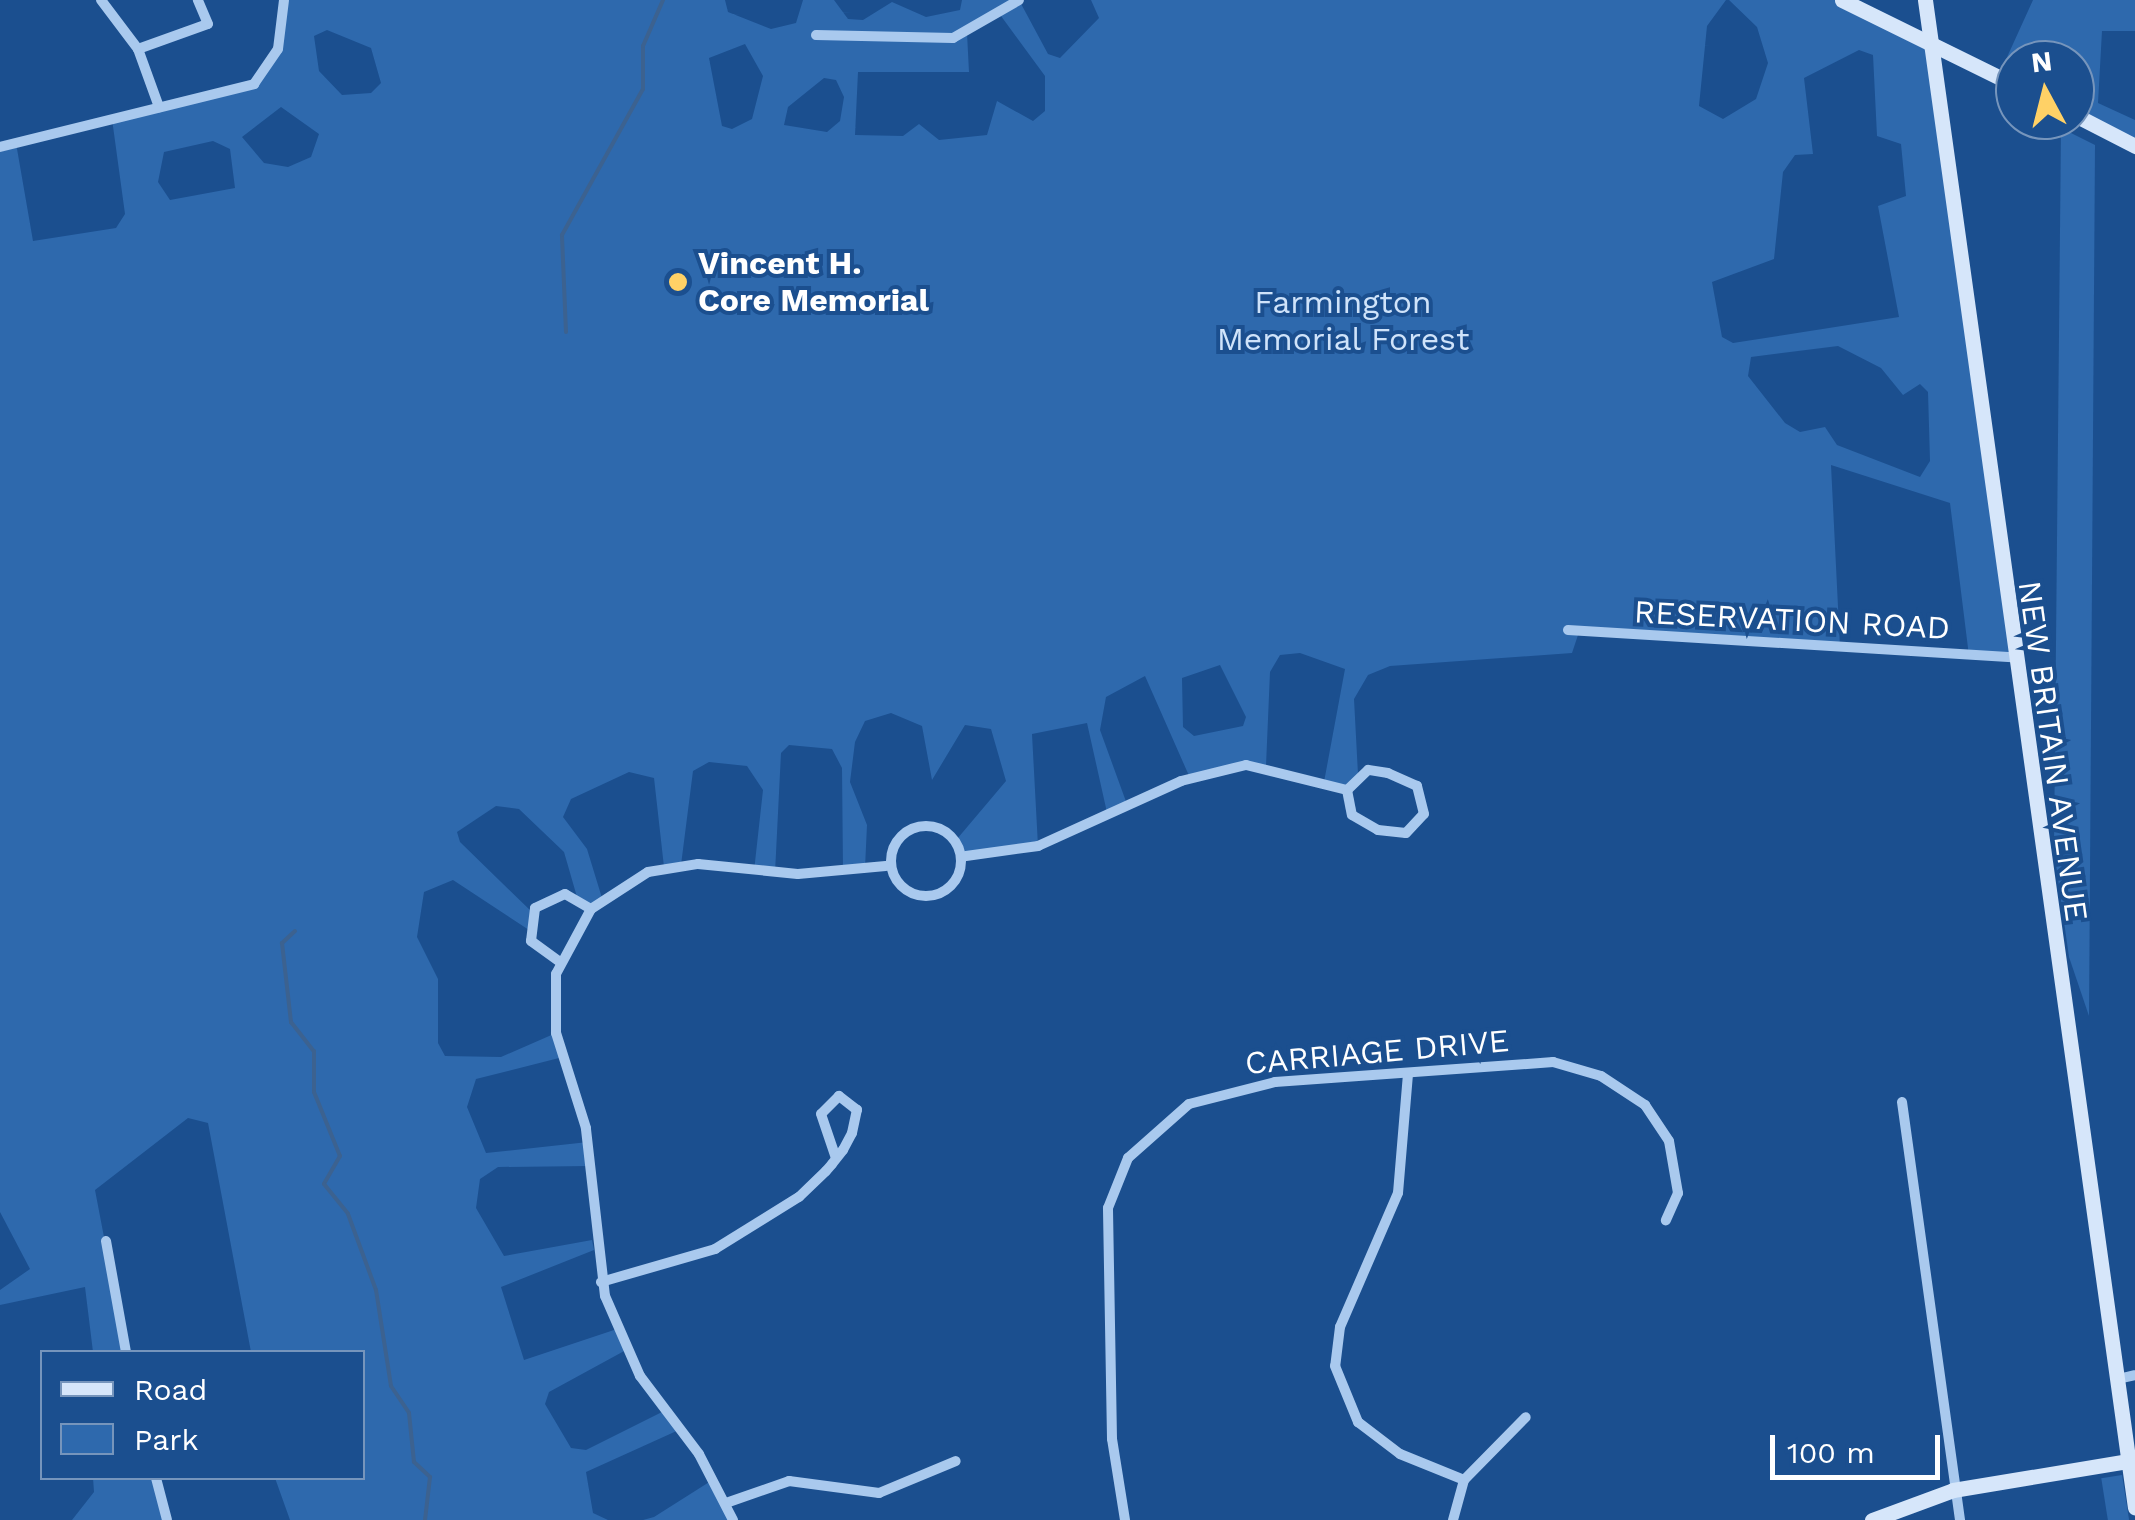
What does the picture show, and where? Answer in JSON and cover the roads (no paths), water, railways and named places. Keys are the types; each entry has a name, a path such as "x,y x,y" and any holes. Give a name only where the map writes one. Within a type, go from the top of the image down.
{"street":[{"path":"101,0 138,49 159,107"},
{"path":"138,49 208,24 198,0"},
{"path":"0,147 254,84 278,48 284,0"},
{"path":"816,35 953,38 1019,0"},
{"path":"1842,0 1995,75"},
{"name":"NEW BRITAIN AVENUE","path":"1924,0 2055,964 2077,1045 2127,1377 2135,1507"},
{"path":"2095,125 2135,146"},
{"name":"RESERVATION ROAD","path":"1568,630 2012,657"},
{"path":"966,856 1053,842 1181,782 1246,765 1347,790"},
{"path":"1368,770 1388,773 1417,786 1424,814 1406,832 1378,830 1352,816 1347,790 1368,770"},
{"path":"886,866 897,839 916,833 948,834 966,856"},
{"path":"886,866 900,887 931,890 957,880 966,856"},
{"path":"733,1520 726,1502 640,1376 601,1282 586,1128 554,1020 560,962 592,909 635,878 681,865 798,874 886,866"},
{"path":"560,962 531,941 535,908 566,894 592,909"},
{"name":"CARRIAGE DRIVE","path":"1126,1520 1112,1439 1105,1236 1128,1158 1166,1120 1216,1094 1552,1062 1602,1076 1645,1105 1669,1142 1678,1193 1666,1220"},
{"path":"1408,1074 1398,1193 1340,1327 1336,1366 1358,1422 1400,1454 1464,1480"},
{"path":"601,1282 746,1234 836,1158 857,1116 839,1096 821,1114 836,1158"},
{"path":"1902,1102 1960,1520"},
{"path":"106,1241 126,1350"},
{"path":"1453,1520 1464,1480 1526,1417"},
{"path":"1872,1520 1953,1490 2132,1460"},
{"path":"726,1502 789,1481 879,1493 956,1461"},
{"path":"157,1480 167,1520"}],"waterway":[{"path":"566,332 562,235 643,89 643,46 663,0"},
{"path":"295,931 282,943 291,1022 314,1051 314,1092 340,1156 324,1184 348,1214 376,1290 391,1386 409,1413 414,1462 430,1477 425,1520"}],"place":[{"name":"Vincent H. Core Memorial","path":"678,282"}],"park label":[{"name":"Farmington Memorial Forest","path":"1343,322"}]}
